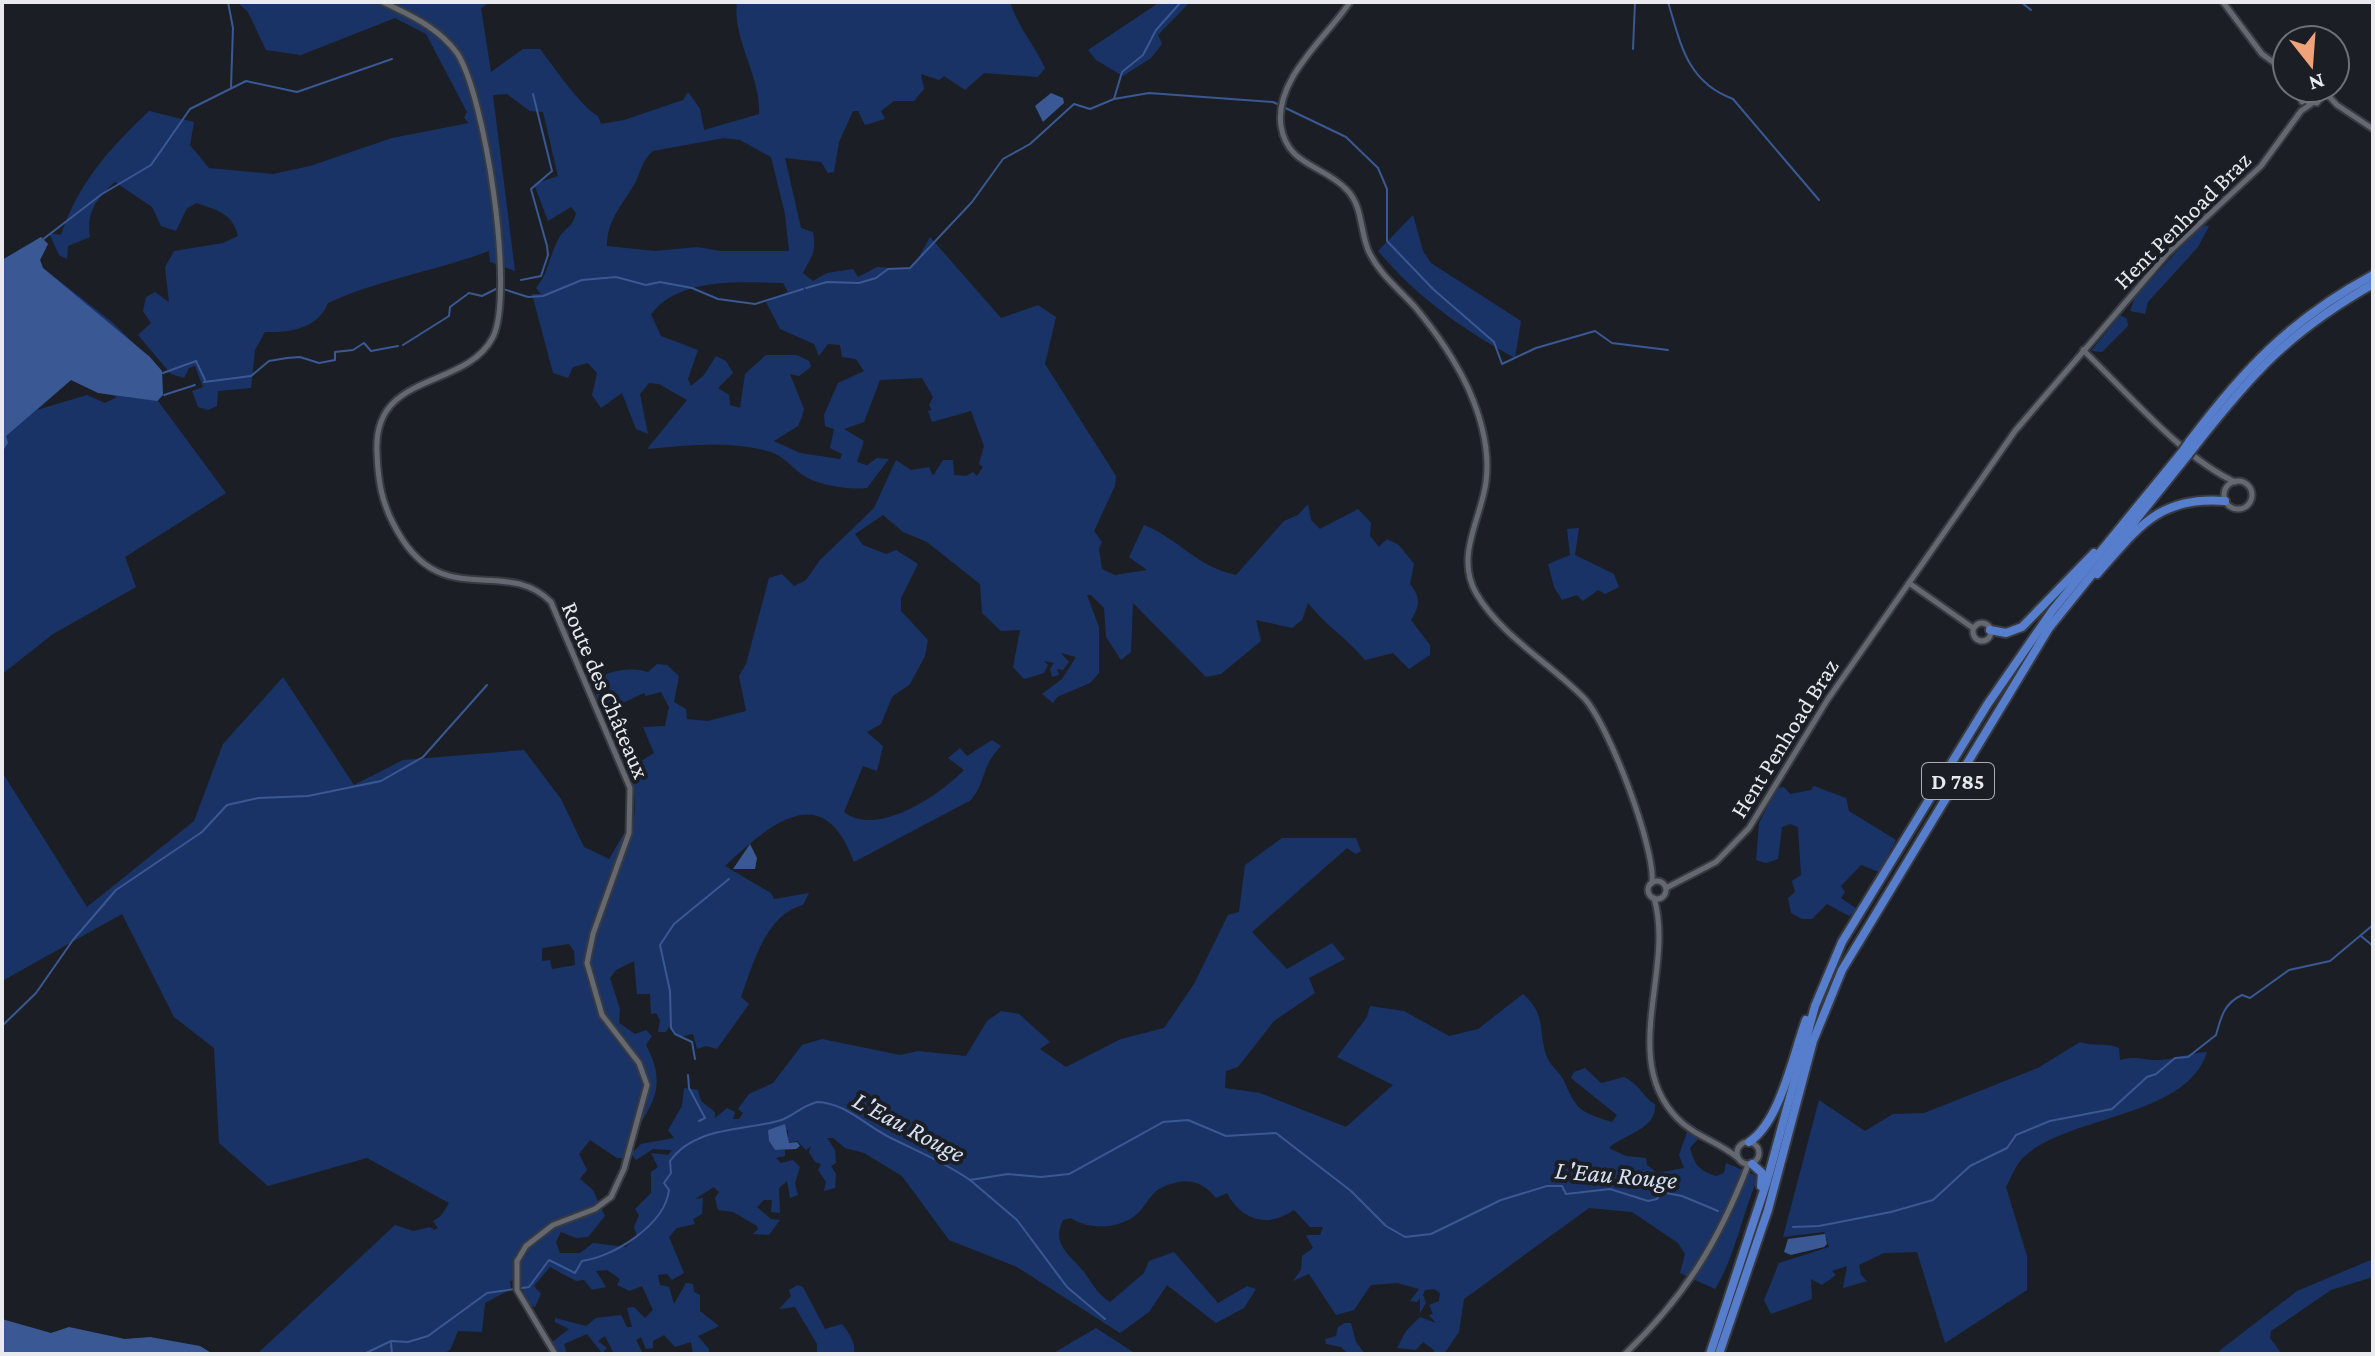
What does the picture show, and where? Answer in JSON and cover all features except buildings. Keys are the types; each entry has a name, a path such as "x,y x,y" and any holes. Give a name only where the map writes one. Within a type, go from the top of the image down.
{"highway":[{"name":"D 785","path":"1722,1354 1768,1210 1813,1041 1835,985 2049,628 2185,454 2224,396 2276,339 2320,306 2373,275"},
{"name":"D 785","path":"2192,444 2281,346 2313,320 2373,284"},
{"name":"D 785","path":"1710,1354 1757,1212 1815,1006 1842,942 1987,705 2052,611 2185,454"},
{"path":"2049,628 2155,514 2186,501 2225,501"},
{"path":"1990,630 2006,633 2022,627 2118,530"},
{"path":"1744,1144 1764,1130 1807,1014 1815,1006"},
{"path":"1750,1164 1763,1177 1757,1212"}],"street":[{"name":"Route des Châteaux","path":"383,2 441,35 469,74 481,113 489,168 500,289 499,321 483,350 403,395 385,412 377,438 379,486 393,524 422,563 443,575 532,589 551,602 564,624 627,780 632,803 626,844 590,943 589,975 602,1015 639,1063 647,1085 644,1107 613,1194 599,1207 557,1223 526,1246 516,1265 516,1286 555,1354"},
{"path":"1350,2 1286,92 1280,112 1284,136 1295,156 1350,193 1372,258 1427,323 1468,388 1482,428 1487,461 1484,492 1467,555 1474,588 1512,633 1581,695 1598,716 1640,821 1655,882 1666,888 1657,898 1658,972 1649,1035 1653,1069 1674,1114 1694,1132 1721,1144 1739,1160 1750,1164"},
{"path":"2223,2 2249,39 2271,61"},
{"path":"2301,111 2302,104"},
{"name":"Hent Penhoad Braz","path":"1666,888 1716,862 1749,828 1828,699 2010,438 2174,247 2261,166 2301,111 2311,104"},
{"path":"2331,104 2373,129"},
{"path":"2083,350 2219,474 2250,487 2251,501 2239,509 2225,501 2225,489 2219,474"},
{"path":"2225,489 2235,482"},
{"path":"1909,583 1983,641 1990,630 1984,623 1973,632"},
{"path":"1655,882 1648,892 1657,898"},
{"path":"1625,1354 1684,1292 1715,1238 1743,1175 1760,1153 1755,1144 1721,1144"},
{"path":"1743,1175 1739,1160 1744,1144"}],"shaded area":[{"path":"237,2 490,2 481,8 491,72 523,49 540,49 576,96 598,116 601,124 624,120 683,100 688,92 700,109 704,130 759,114 756,85 739,30 737,2 1010,2 1045,68 1038,77 984,73 965,90 944,76 939,80 921,74 924,89 914,101 894,101 881,111 885,119 865,125 858,111 853,111 839,142 834,172 828,173 821,162 785,158 801,228 813,232 814,250 803,273 813,281 827,273 853,269 858,277 877,267 906,269 915,264 930,237 1001,318 1038,305 1056,317 1045,364 1116,476 1115,486 1094,531 1102,542 1099,549 1102,569 1115,575 1147,570 1129,557 1144,525 1210,566 1236,575 1284,521 1298,515 1308,504 1311,520 1320,529 1358,509 1371,523 1370,536 1379,547 1387,539 1399,545 1414,564 1410,584 1418,602 1411,620 1430,645 1430,655 1409,669 1393,653 1365,660 1308,603 1302,620 1292,628 1256,620 1261,641 1221,674 1206,677 1133,603 1131,652 1121,660 1106,637 1104,608 1091,595 1087,595 1099,627 1099,673 1090,683 1057,697 1053,703 1042,694 1062,679 1076,657 1061,653 1069,662 1063,670 1057,669 1059,675 1052,677 1050,669 1054,663 1044,661 1048,665 1044,673 1024,679 1013,667 1020,630 1001,631 982,613 980,584 927,542 903,532 883,515 855,534 863,545 886,554 896,550 918,564 901,598 901,611 928,640 925,656 910,684 892,697 881,724 867,732 883,746 877,771 863,766 844,812 858,819 873,820 907,810 940,791 964,770 948,758 960,748 967,756 992,740 1001,746 971,800 854,862 841,836 827,821 811,815 795,816 777,824 725,866 771,893 774,899 809,893 803,905 779,919 762,943 741,997 749,1004 717,1049 706,1046 697,1049 693,1034 679,1037 669,1027 666,1032 658,1032 660,1020 656,1013 651,1014 650,994 637,994 634,961 616,970 610,978 620,1009 619,1023 635,1034 646,1030 652,1036 646,1045 654,1063 656,1091 624,1158 617,1158 590,1140 579,1154 587,1170 580,1179 593,1190 605,1216 588,1237 576,1238 561,1232 556,1242 560,1253 580,1253 593,1243 626,1247 637,1236 634,1227 639,1215 635,1209 651,1193 651,1172 658,1167 651,1153 668,1155 672,1150 653,1149 636,1160 631,1154 641,1144 674,1138 668,1130 682,1106 684,1088 698,1090 701,1101 715,1112 715,1118 727,1108 735,1112 733,1119 739,1119 743,1113 738,1109 749,1094 773,1083 802,1045 822,1039 900,1055 918,1051 966,1056 987,1021 1001,1011 1019,1014 1050,1042 1040,1049 1066,1067 1121,1039 1164,1028 1194,984 1228,915 1239,912 1245,865 1282,838 1356,838 1361,851 1356,854 1347,848 1252,932 1287,969 1332,943 1345,959 1309,978 1315,993 1274,1021 1238,1067 1226,1071 1225,1088 1260,1093 1346,1127 1393,1085 1337,1057 1367,1017 1370,1006 1404,1011 1449,1036 1478,1029 1523,994 1538,1015 1547,1059 1562,1078 1576,1105 1593,1116 1612,1122 1617,1115 1571,1078 1574,1072 1585,1068 1601,1083 1624,1077 1655,1104 1651,1120 1646,1125 1609,1148 1626,1156 1646,1158 1647,1165 1657,1173 1684,1168 1679,1155 1687,1132 1698,1139 1690,1148 1701,1169 1716,1176 1724,1173 1726,1163 1755,1175 1756,1182 1733,1251 1715,1289 1680,1273 1685,1254 1678,1243 1632,1212 1589,1208 1464,1299 1459,1332 1444,1354 1433,1354 1434,1350 1423,1342 1416,1350 1397,1348 1406,1331 1420,1317 1436,1323 1429,1315 1433,1314 1429,1305 1439,1301 1440,1293 1434,1289 1425,1290 1426,1303 1420,1313 1420,1298 1417,1302 1410,1301 1419,1289 1397,1283 1371,1285 1354,1310 1336,1315 1309,1274 1293,1281 1301,1270 1302,1256 1313,1248 1306,1235 1320,1235 1323,1227 1310,1227 1294,1210 1275,1219 1256,1219 1240,1210 1227,1193 1216,1198 1204,1187 1184,1181 1158,1190 1133,1217 1116,1225 1097,1226 1071,1218 1063,1220 1059,1233 1061,1245 1110,1302 1144,1273 1149,1261 1174,1252 1218,1303 1247,1286 1256,1289 1244,1308 1216,1323 1167,1285 1149,1312 1120,1333 1017,1267 949,1240 902,1176 864,1153 845,1148 833,1138 827,1138 835,1150 836,1163 831,1166 836,1174 835,1188 824,1191 826,1182 818,1170 821,1164 815,1162 809,1152 811,1146 806,1150 797,1141 788,1143 788,1129 769,1141 775,1150 785,1150 785,1156 776,1158 781,1163 793,1160 800,1167 795,1183 798,1195 790,1198 787,1181 779,1188 780,1213 771,1212 772,1200 764,1200 757,1207 771,1219 780,1220 769,1235 753,1234 757,1226 733,1212 718,1210 715,1198 719,1192 714,1187 695,1199 703,1198 702,1214 693,1219 695,1224 677,1228 669,1237 684,1273 672,1280 667,1274 658,1275 660,1285 669,1287 674,1304 686,1283 693,1284 694,1292 700,1295 700,1311 719,1326 698,1336 709,1349 709,1354 693,1354 691,1342 675,1347 664,1335 653,1341 653,1348 646,1349 641,1337 636,1340 643,1354 614,1354 605,1336 598,1341 607,1348 602,1353 587,1334 564,1344 567,1354 559,1354 551,1343 569,1329 555,1322 555,1318 586,1326 596,1318 621,1315 627,1327 632,1327 627,1308 634,1307 645,1318 653,1310 642,1286 630,1291 617,1285 620,1279 607,1270 596,1271 606,1287 592,1290 584,1280 576,1281 550,1267 534,1286 541,1294 535,1307 529,1306 519,1280 510,1281 511,1289 485,1303 482,1332 458,1331 450,1350 442,1354 257,1354 395,1225 413,1231 430,1227 434,1230 438,1228 433,1221 441,1216 449,1203 367,1158 268,1186 219,1143 214,1048 174,1017 122,914 2,981 2,772 87,907 194,821 223,744 283,677 354,785 403,760 524,750 561,799 584,847 609,859 623,835 630,837 632,828 634,792 626,765 633,766 654,753 643,727 665,726 669,707 661,692 646,696 644,693 603,712 591,683 618,671 648,672 657,664 667,665 679,676 674,702 686,709 687,719 708,721 746,711 739,676 746,664 769,578 782,574 794,586 806,580 820,560 874,508 896,460 911,470 929,467 933,476 943,460 953,460 954,475 966,476 973,472 977,476 983,467 979,464 984,446 971,411 932,422 928,411 932,410 929,405 933,397 922,378 880,380 864,422 844,429 864,441 857,462 867,465 877,458 889,459 867,488 844,488 820,483 801,474 776,454 756,448 709,444 647,449 687,400 659,384 649,383 640,394 648,434 636,429 622,393 601,408 592,395 597,373 588,363 573,367 568,378 553,373 532,294 541,294 536,288 558,240 576,213 571,207 548,221 534,184 558,176 543,112 530,111 507,94 493,95 515,271 490,262 489,251 328,303 311,323 284,331 265,332 255,350 251,388 218,391 217,406 208,410 198,407 192,391 203,387 195,366 189,368 184,378 171,374 138,335 151,323 143,311 146,297 155,292 169,302 165,267 174,251 223,243 238,236 228,217 197,203 187,208 176,231 161,226 152,207 115,182 94,206 90,237 68,246 67,259 59,255 49,233 61,235 86,183 121,139 149,111 194,122 190,145 209,168 273,174 310,166 392,138 469,123 464,118 467,112 426,34 395,18 301,55 266,50 248,12","holes":["724,138 740,140 771,157 785,214 789,251 721,251 697,247 655,251 607,246 615,215 653,151","783,283 788,292 766,302 780,329 814,344 819,356 828,344 840,345 842,357 856,359 864,371 838,383 824,415 825,426 834,429 830,448 842,454 840,459 800,453 774,441 798,426 802,417 804,409 790,374 799,376 811,367 809,361 797,355 766,355 745,374 740,408 730,405 729,395 718,388 733,373 726,361 716,356 704,375 691,386 688,379 698,350 661,336 651,314 678,293 712,284","569,944 574,951 575,965 552,969 550,960 542,961 542,948"]},
{"path":"1160,2 1190,2 1158,35 1162,44 1151,58 1123,76 1096,60 1088,50"},
{"path":"1051,93 1063,98 1064,103 1043,122 1035,106"},
{"path":"1413,215 1423,251 1431,263 1521,321 1515,358 1441,311 1378,251"},
{"path":"2201,225 2209,226 2198,247 2148,302 2145,314 2130,311 2135,297"},
{"path":"41,237 48,244 40,260 43,268 112,322 162,371 163,395 158,401 226,493 125,557 136,587 53,634 2,674 2,260","holes":["71,380 117,397 105,403 87,395 37,410"]},
{"path":"41,237 48,244 40,260 43,268 150,357 162,371 163,395 157,401 98,393 71,380 6,436 8,443 2,452 2,260"},
{"path":"2120,315 2127,319 2128,326 2102,352 2091,351"},
{"path":"1579,528 1575,555 1614,574 1619,587 1605,594 1598,590 1583,601 1577,595 1562,600 1554,587 1548,564 1570,555 1567,529"},
{"path":"1814,786 1846,798 1849,811 1896,840 1879,872 1861,865 1841,886 1845,892 1841,898 1857,909 1849,916 1827,904 1812,919 1802,919 1791,913 1788,898 1795,892 1792,881 1801,875 1798,827 1790,824 1782,827 1778,859 1766,863 1756,860 1759,823 1777,788 1784,787 1790,794 1811,790"},
{"path":"750,844 757,858 755,869 733,869"},
{"path":"2080,1042 2119,1048 2120,1060 2160,1060 2207,1052 2195,1073 2177,1090 2153,1103 2046,1142 2020,1162 2006,1187 2027,1256 2027,1290 1945,1343 1917,1252 1884,1253 1859,1265 1861,1275 1867,1281 1843,1288 1847,1266 1832,1271 1836,1275 1822,1285 1811,1279 1812,1299 1771,1314 1764,1300 1779,1263 1829,1247 1824,1232 1783,1237 1819,1100 1865,1131 1893,1114 1924,1113 2038,1068"},
{"path":"785,1124 789,1143 797,1142 800,1146 775,1150 769,1141 768,1130"},
{"path":"1825,1234 1827,1244 1824,1247 1791,1255 1784,1252 1788,1239"},
{"path":"2373,1259 2373,1277 2331,1290 2271,1331 2270,1338 2282,1354 2220,1354 2219,1351 2297,1291"},
{"path":"798,1285 803,1287 825,1329 842,1324 853,1342 854,1353 817,1354 817,1344 795,1307 779,1309 791,1296 789,1290"},
{"path":"2,1319 51,1333 69,1327 125,1339 150,1337 200,1346 213,1354 2,1354"},
{"path":"1351,1323 1356,1342 1365,1354 1348,1354 1341,1347 1326,1344 1325,1339 1336,1336 1338,1327"},
{"path":"1096,1328 1136,1354 1052,1354"}],"waterway":[{"path":"228,2 233,28 231,87"},
{"path":"806,288 827,282 859,283 876,278 888,269 910,268 972,202 1003,159 1030,144 1074,104 1090,109 1114,99 1122,72 1143,55 1156,30 1181,2"},
{"path":"1633,49 1635,2"},
{"path":"1668,2 1682,47 1696,72 1705,83 1733,99 1819,200"},
{"path":"2021,2 2031,10"},
{"path":"42,240 102,194 151,165 190,109 246,81 297,92 392,59"},
{"path":"1114,99 1149,93 1273,102 1346,137 1378,168 1387,189 1387,241 1433,289 1494,342 1502,364 1536,348 1595,331 1612,343 1668,350"},
{"path":"521,280 541,276 548,255 531,189 552,171 533,94"},
{"path":"503,289 528,297 543,296 582,280 616,277 646,285 660,282 692,288 718,299 755,304 803,289"},
{"path":"403,345 449,316 450,307 469,293 482,296 496,289"},
{"path":"204,382 251,376 269,361 300,357 319,363 335,360 335,352 353,350 364,343 371,351 398,346"},
{"path":"163,373 196,361 205,380"},
{"path":"164,395 195,385"},
{"path":"2,1026 36,993 73,940 116,890 202,832 227,805 258,798 308,796 381,781 423,757 487,685"},
{"path":"695,1059 692,1042 675,1034 671,1028 670,991 660,945 674,924 729,879"},
{"name":"L'Eau Rouge","path":"1793,1227 1819,1226 1933,1200 1970,1166 2007,1148 2016,1135 2050,1121 2112,1109 2147,1077 2156,1074 2175,1058 2188,1057 2216,1035 2224,1012 2236,999 2242,995 2250,998 2289,970 2330,961 2373,925"},
{"path":"2361,936 2373,946"},
{"path":"688,1075 689,1088 705,1118 699,1121"},
{"name":"L'Eau Rouge","path":"364,1354 391,1341 408,1342 428,1336 487,1293 529,1287 549,1260 575,1273 582,1261 622,1246 648,1227 665,1203 669,1190 664,1183 671,1173 670,1161 680,1150 705,1136 783,1119 817,1102 847,1111 970,1180 1008,1174 1041,1177 1069,1174 1163,1122 1188,1120 1226,1136 1276,1133 1351,1191 1386,1226 1405,1237 1431,1234 1501,1200 1547,1186 1562,1186 1566,1194 1610,1189 1648,1201 1657,1199 1661,1192 1682,1196 1718,1211"},
{"path":"970,1180 1017,1220 1067,1287 1105,1319"},
{"path":"391,1343 392,1354"}]}
